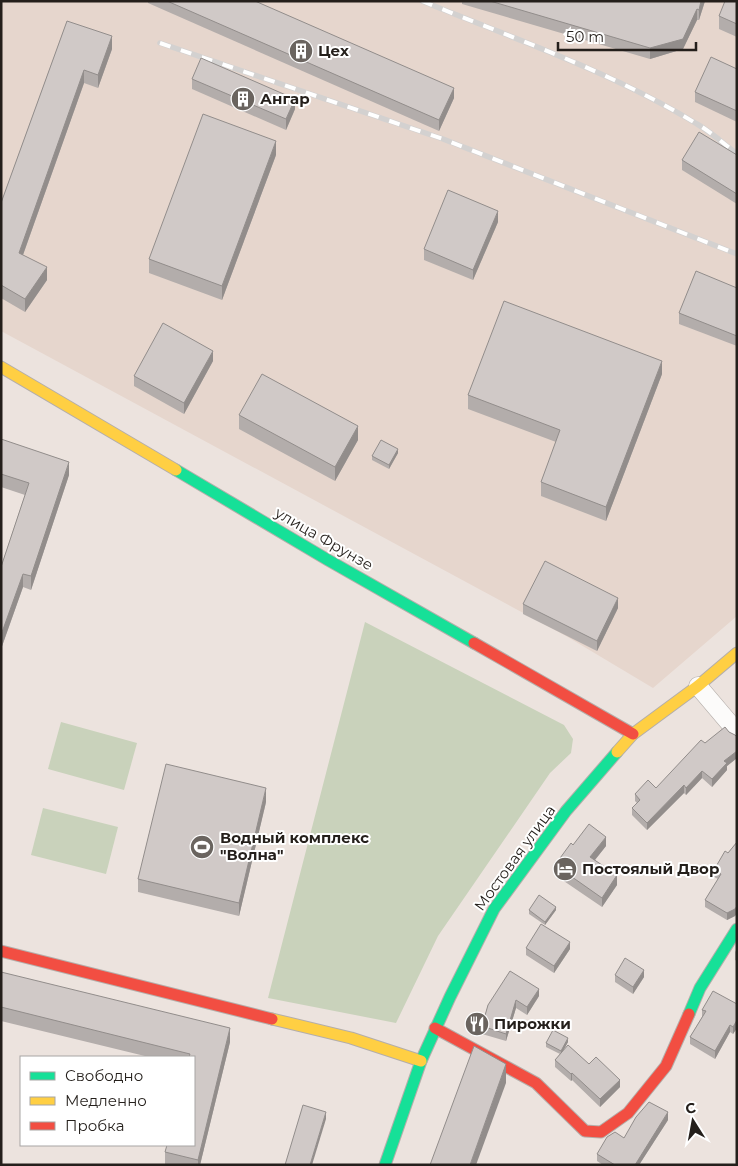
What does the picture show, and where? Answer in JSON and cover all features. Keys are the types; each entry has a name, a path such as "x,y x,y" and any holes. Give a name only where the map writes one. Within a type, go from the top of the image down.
{"street":[{"name":"улица Фрунзе","path":"1,368 632,734"},
{"name":"Мостовая улица","path":"385,1165 421,1061 435,1028 494,909 566,812 632,734 698,686 737,653"},
{"path":"698,686 737,732"},
{"path":"435,1028 536,1083 585,1130 601,1132 628,1113 666,1066 700,988 737,929"},
{"path":"1,951 230,1010 351,1038 421,1061"}],"shaded area":[{"path":"1,1 737,1 737,616 653,688 566,636 1,331"}],"green space":[{"path":"365,622 564,725 573,739 571,753 550,773 438,936 396,1023 268,998"},
{"path":"61,722 137,743 124,790 48,769"},
{"path":"43,808 118,827 106,874 31,855"}],"building":[{"name":"Цех","path":"167,1 255,1 454,88 439,120"},
{"path":"490,1 701,1 699,10 697,9 683,39 650,48"},
{"path":"725,1 737,1 737,24 719,16"},
{"path":"67,21 112,36 98,75 84,70 19,253 47,267 25,299 1,285 1,203"},
{"path":"711,57 737,69 737,111 695,92"},
{"path":"201,58 295,99 286,119 192,79"},
{"path":"203,114 276,141 222,286 149,259"},
{"path":"699,132 737,155 737,194 682,160"},
{"path":"448,190 498,211 473,270 424,249"},
{"path":"696,271 737,288 737,336 679,313"},
{"path":"504,301 662,361 606,507 541,482 560,430 468,395"},
{"path":"163,323 213,351 184,403 134,376"},
{"path":"262,374 358,426 335,467 239,415"},
{"path":"1,439 69,462 31,576 23,574 1,635 1,567 29,483 1,474"},
{"path":"381,440 398,449 389,465 372,456"},
{"path":"545,561 618,598 597,641 523,604"},
{"path":"725,727 737,737 737,751 724,761 727,763 712,779 702,771 686,788 684,785 647,823 632,808 640,800 635,794 648,780 656,788 701,740 705,743"},
{"name":"Водный комплекс \"Волна\"","path":"166,764 266,788 239,903 138,879"},
{"path":"589,824 606,837 590,857 617,875 602,898 555,865 571,843 573,845"},
{"path":"737,842 737,906 727,913 705,900 721,874 714,870 725,851 728,853"},
{"path":"539,895 556,907 545,922 529,910"},
{"path":"541,924 570,942 554,966 526,948"},
{"path":"625,958 644,970 633,987 615,975"},
{"path":"510,971 539,989 527,1007 516,1000 506,1034 482,1026 488,1005"},
{"path":"1,972 230,1028 198,1160 165,1152 167,1146 195,1146 195,1056 1,1007"},
{"path":"713,991 737,1004 737,1020 733,1027 730,1025 715,1051 690,1037 706,1011 702,1010"},
{"path":"553,1030 568,1038 561,1051 546,1043"},
{"path":"568,1045 589,1064 596,1057 620,1080 600,1099 555,1060"},
{"path":"474,1046 506,1064 470,1165 430,1165"},
{"path":"649,1102 668,1112 635,1165 615,1165 597,1154 607,1137 615,1132 624,1138 636,1117"},
{"path":"303,1105 326,1112 310,1165 285,1165"}],"railway":[{"path":"422,1 562,57 631,88 702,127 737,154"},
{"path":"160,43 443,139 737,254"}],"traffic: fast":[{"path":"176,470 328,560 474,643"},
{"path":"385,1165 421,1061 450,997 494,909 566,811 617,752"},
{"path":"689,1014 700,988 737,929"}],"traffic: slow":[{"path":"1,367 176,470"},
{"path":"617,752 633,734 698,686 737,653"},
{"path":"272,1019 351,1038 421,1061"}],"traffic: jam":[{"path":"474,643 633,734"},
{"path":"1,951 272,1019"},
{"path":"435,1028 536,1083 585,1131 601,1132 628,1113 666,1066 689,1014"}],"place":[{"name":"Цех","path":"301,51"},
{"name":"Ангар","path":"243,99"},
{"name":"Водный комплекс \"Волна\"","path":"202,847"},
{"name":"Постоялый Двор","path":"565,869"},
{"name":"Пирожки","path":"477,1024"}]}
